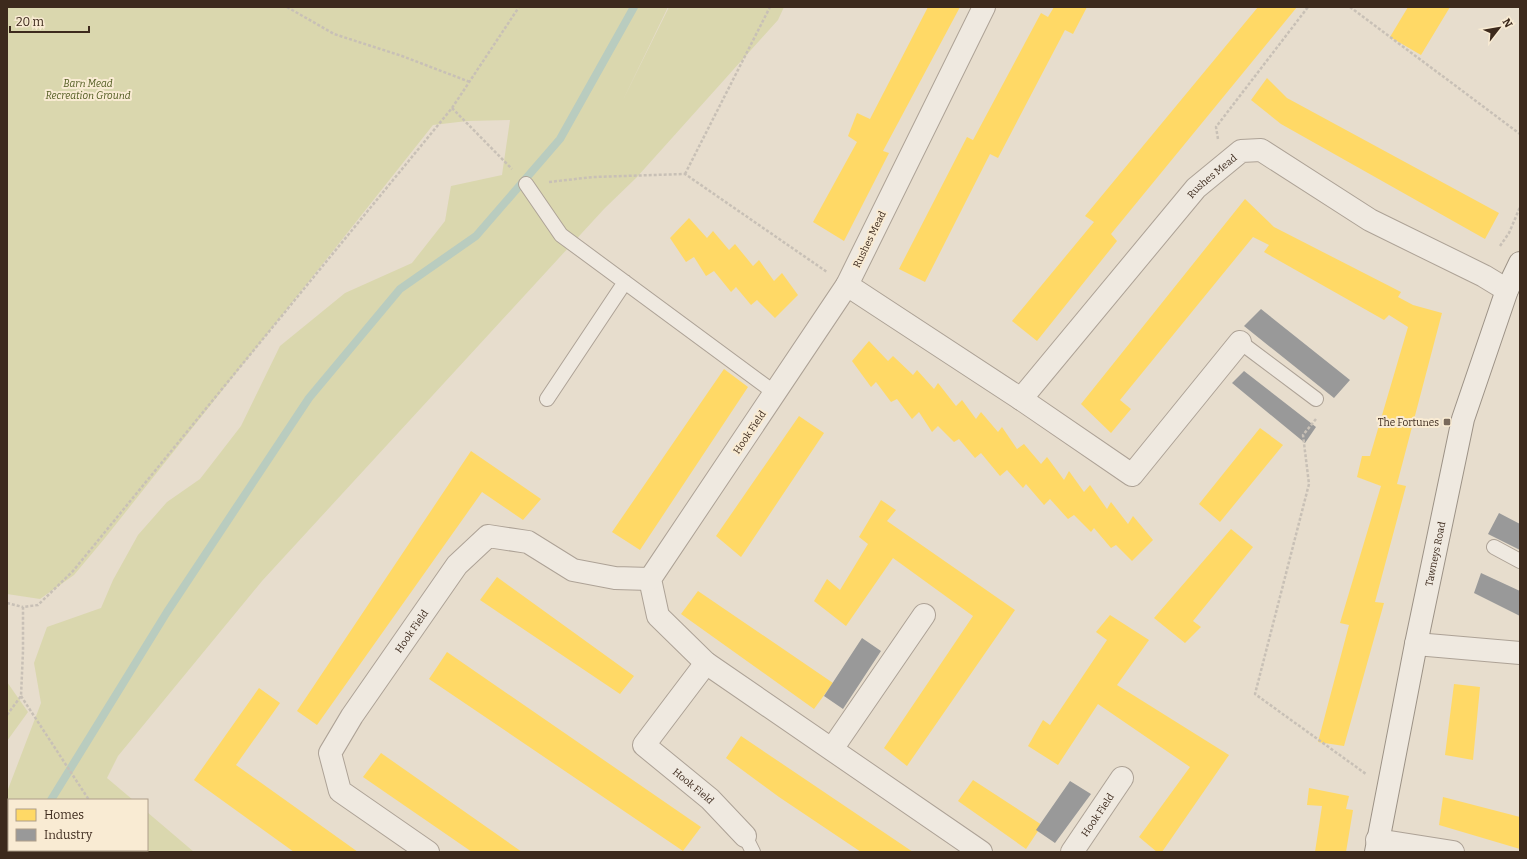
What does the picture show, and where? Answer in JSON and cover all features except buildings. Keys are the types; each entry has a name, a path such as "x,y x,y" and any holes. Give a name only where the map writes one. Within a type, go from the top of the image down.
{"street":[{"name":"Rushes Mead","path":"847,285 984,7"},
{"name":"Rushes Mead","path":"1021,399 1196,188 1241,151 1261,150 1370,220 1484,276 1507,290"},
{"name":"Tawneys Road","path":"1377,846 1416,644 1463,418 1507,290 1520,263"},
{"name":"Hook Field","path":"428,852 340,791 330,753 352,716 457,565 488,536 528,542 573,570 615,578 650,579 847,285"},
{"path":"847,285 1021,399 1132,475 1240,342"},
{"path":"650,579 658,616 706,663 981,852"},
{"path":"832,749 924,615"},
{"path":"1416,644 1520,653"},
{"name":"Hook Field","path":"706,663 644,745 710,798 749,844"},
{"name":"Hook Field","path":"1072,852 1122,778"},
{"path":"1377,846 1453,852"}],"lane":[{"path":"526,184 561,235 776,393"},
{"path":"547,399 625,282"},
{"path":"1240,342 1316,399"},
{"path":"1494,547 1520,560"}],"path":[{"path":"286,7 334,34 402,56 470,82"},
{"path":"7,603 23,607 38,604 73,571 452,108 520,7"},
{"path":"685,174 770,7"},
{"path":"1224,165 1216,127 1308,7"},
{"path":"1350,7 1520,134"},
{"path":"452,108 526,184 594,177 685,174 847,285"},
{"path":"1484,276 1495,254 1509,233 1520,207"},
{"path":"1316,399 1317,417 1303,435 1309,484 1256,694 1387,789"},
{"path":"7,715 21,696 23,607"},
{"path":"21,696 88,799"}],"green space":[{"name":"Barn Mead Recreation Ground","path":"7,7 668,7 622,102 669,7 784,7 778,20 637,177 604,209 262,581 118,756 107,778 132,799 8,799 8,851 148,851 148,813 194,852 7,852 7,792 41,703 34,663 47,627 101,608 113,580 138,535 167,502 200,479 241,426 280,346 345,293 412,263 445,221 451,186 502,175 510,120 467,121 433,125 74,575 40,599 7,594"},
{"path":"7,682 28,712 7,741"}],"waterway":[{"path":"52,799 167,612 309,398 400,289 476,236 560,139 634,7"}],"place":[{"name":"The Fortunes","path":"1447,422"}]}
